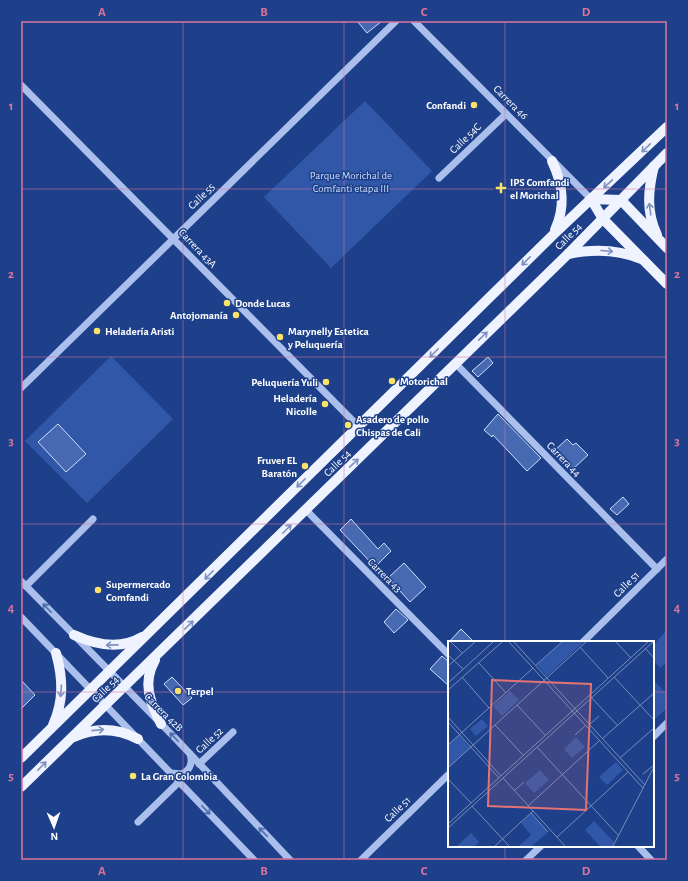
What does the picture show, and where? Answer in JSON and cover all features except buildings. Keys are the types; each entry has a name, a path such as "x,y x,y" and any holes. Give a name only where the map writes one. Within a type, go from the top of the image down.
{"main road":[{"name":"Calle 54","path":"21,758 554,234 667,127"},
{"name":"Calle 54","path":"21,787 568,254 667,153"},
{"path":"552,161 560,181 562,202 561,213 554,234"},
{"path":"654,166 649,193 649,207 656,233 665,246"},
{"path":"591,200 621,200 665,246"},
{"name":"Carrera 46","path":"591,200 603,219 667,284"},
{"path":"568,254 604,250 624,253 645,261"},
{"path":"74,635 93,642 112,645 138,639 159,624"},
{"path":"161,652 151,669 148,684 151,704 161,724"},
{"path":"52,728 57,716 62,691 62,678 56,653"},
{"path":"63,745 82,733 99,730 117,731 138,739"}],"street":[{"name":"Calle 55","path":"21,388 396,21"},
{"name":"Carrera 46","path":"414,21 591,200"},
{"name":"Carrera 43A","path":"21,85 174,238 359,427"},
{"name":"Calle 54C","path":"439,178 506,114"},
{"name":"Carrera 44","path":"455,364 657,570"},
{"name":"Carrera 43","path":"306,510 448,654"},
{"path":"24,584 93,519"},
{"name":"Calle 51","path":"584,641 667,559"},
{"name":"Carrera 42B","path":"24,584 189,753 290,860"},
{"path":"21,617 254,860"},
{"path":"654,735 667,723"},
{"name":"Calle 52","path":"199,764 233,732"},
{"path":"166,769 173,774 185,772 191,761 189,753"},
{"name":"Calle 51","path":"361,860 448,775"},
{"path":"138,822 179,782"},
{"path":"526,860 540,847"},
{"path":"639,847 651,860"}],"green space":[{"name":"Parque Morichal de Comfanti etapa III","path":"365,101 432,171 331,268 264,197"},
{"path":"111,356 173,419 87,503 25,441"},
{"path":"667,630 667,661 661,668 654,662 654,644"},
{"path":"654,681 667,694 667,708 654,720"}],"place":[{"name":"Confandi","path":"474,105"},
{"name":"IPS Comfandi el Morichal","path":"501,188"},
{"name":"Donde Lucas","path":"227,303"},
{"name":"Antojomanía","path":"236,315"},
{"name":"Heladería Aristi","path":"97,331"},
{"name":"Marynelly Estetica y Peluquería","path":"280,337"},
{"name":"Motorichal","path":"392,381"},
{"name":"Peluquería Yuli","path":"326,382"},
{"name":"Heladería Nicolle","path":"325,404"},
{"name":"Asadero de pollo Chispas de Cali","path":"348,425"},
{"name":"Fruver EL Baratón","path":"305,466"},
{"name":"Supermercado Comfandi","path":"98,590"},
{"name":"Terpel","path":"178,691"},
{"name":"La Gran Colombia","path":"133,776"}]}
